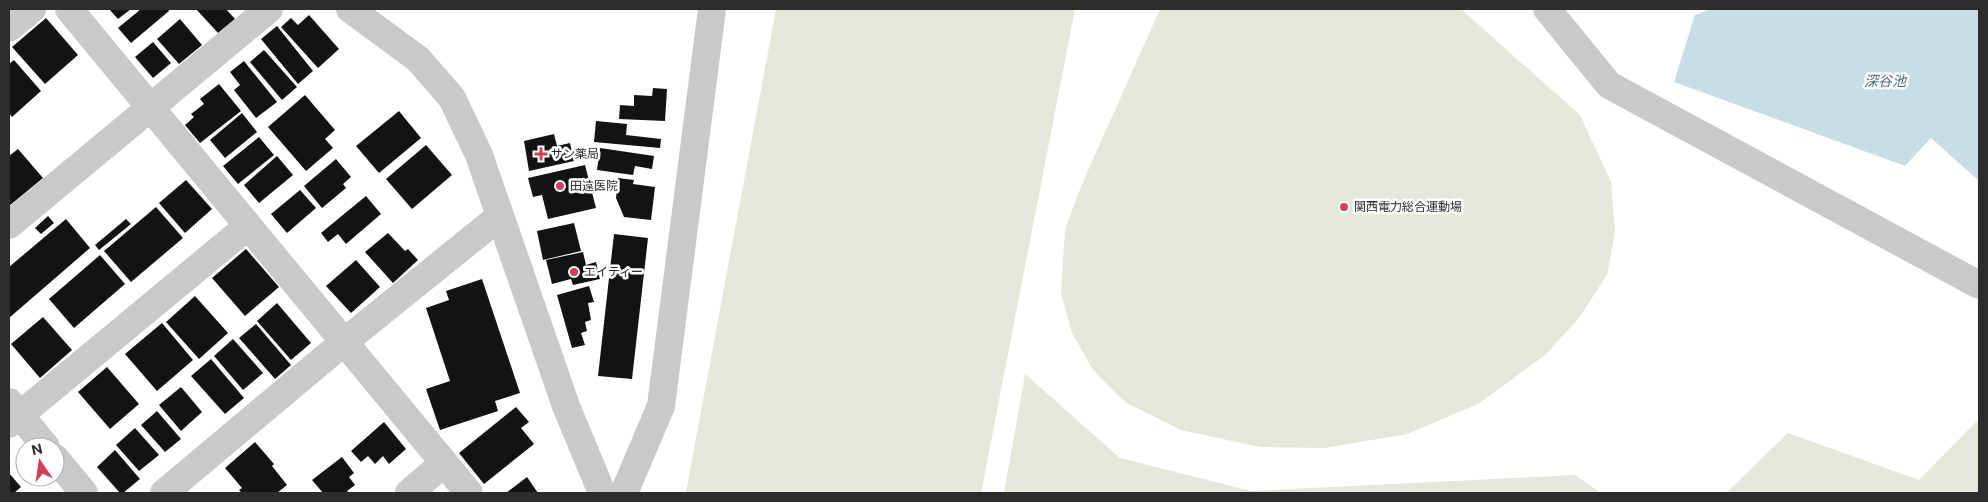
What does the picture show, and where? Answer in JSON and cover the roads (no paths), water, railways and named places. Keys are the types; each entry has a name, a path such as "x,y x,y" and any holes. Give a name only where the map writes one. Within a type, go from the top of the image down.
{"street":[{"path":"9,28 32,9"},
{"path":"69,9 469,493"},
{"path":"9,225 268,9"},
{"path":"350,9 418,59 452,98 479,156 566,406 602,493"},
{"path":"624,493 661,406 712,9"},
{"path":"1547,9 1609,85 1979,285"},
{"path":"164,493 344,342 499,217"},
{"path":"36,437 12,414 248,226"},
{"path":"409,493 444,463"},
{"path":"65,470 84,493"}],"water":[{"name":"深谷池","path":"1710,9 1979,9 1979,181 1931,138 1905,166 1674,82 1695,15"}],"place":[{"name":"サン薬局","path":"541,154"},
{"name":"田遠医院","path":"560,186"},
{"name":"関西電力総合運動場","path":"1344,207"},
{"name":"エイティー","path":"574,272"}]}
